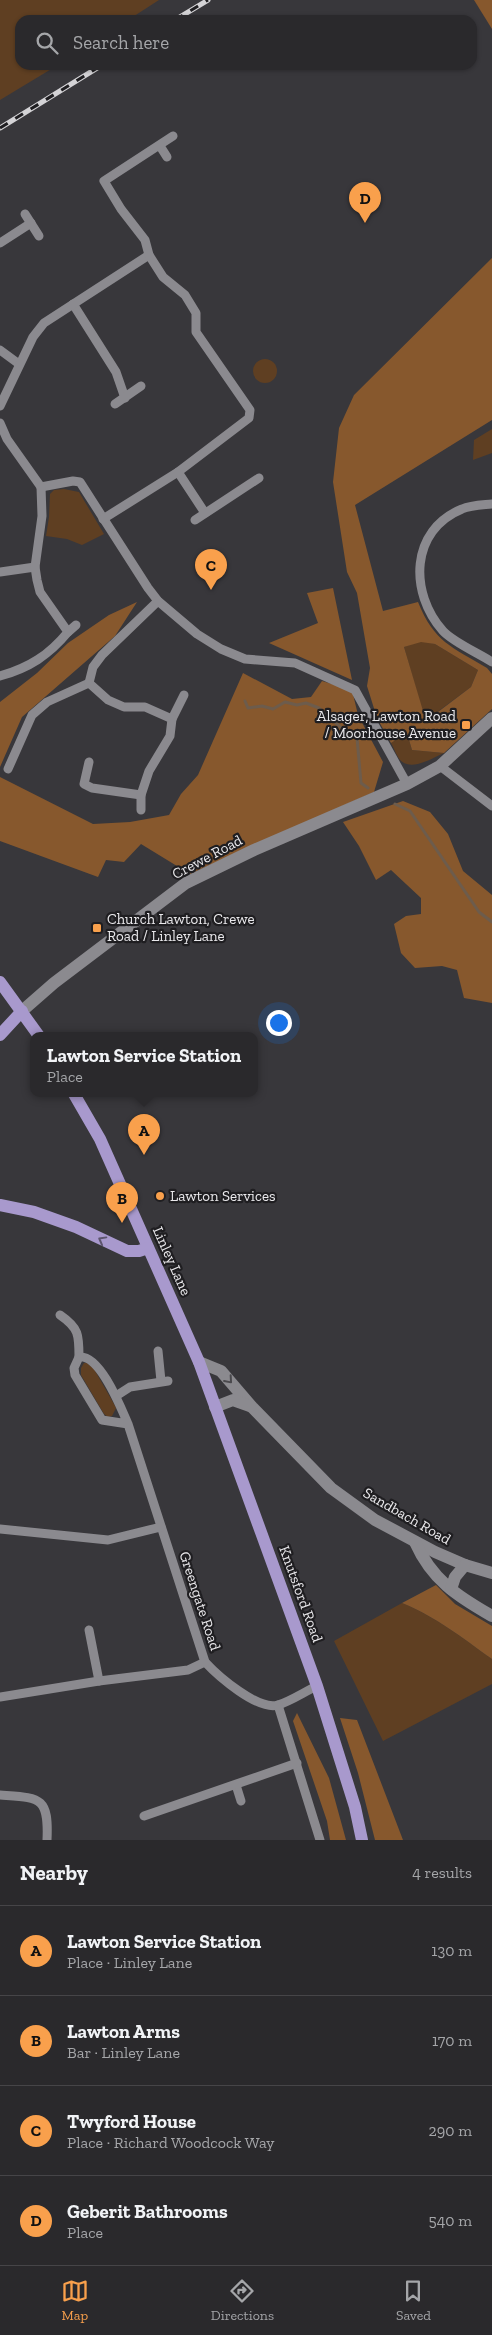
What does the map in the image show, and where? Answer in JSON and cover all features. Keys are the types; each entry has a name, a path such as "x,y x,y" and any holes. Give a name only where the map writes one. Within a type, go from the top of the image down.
{"main road":[{"name":"Crewe Road","path":"0,1035 22,1011 54,983 186,883 254,850 407,784 440,766 492,718"},
{"path":"0,982 36,1032"},
{"name":"Linley Lane","path":"76,1097 100,1139 199,1362"},
{"path":"0,1205 34,1212 76,1227 127,1251 139,1251 148,1248"},
{"name":"Knutsford Road","path":"199,1362 317,1686 348,1784 362,1840"},
{"name":"Sandbach Road","path":"199,1362 221,1371 252,1407 331,1488 375,1520 415,1542 464,1565 492,1573"},
{"path":"214,1407 233,1400 252,1407"},
{"path":"415,1542 433,1574 451,1589 492,1616"},
{"path":"451,1589 455,1577 464,1565"}],"street":[{"path":"103,519 178,472 249,418 250,415 250,410 196,332 196,313 185,295 164,277 149,255 145,240 121,209 104,181 127,164 174,136"},
{"path":"160,146 167,157"},
{"path":"25,214 39,236"},
{"path":"0,243 31,223"},
{"path":"0,406 33,337 44,322 149,255"},
{"path":"73,304 116,372 124,398"},
{"path":"0,350 19,364"},
{"path":"115,404 141,386"},
{"path":"250,415 262,415"},
{"path":"0,423 7,439 41,487 42,516 34,567 40,592 68,632"},
{"path":"178,472 205,513"},
{"path":"195,520 259,478"},
{"path":"41,487 73,481 80,482 158,601 197,634 245,659 295,663 355,690 407,784"},
{"path":"492,504 459,510 437,525 422,549 420,568 422,590 432,616 444,632 492,662"},
{"path":"0,572 34,567"},
{"path":"89,683 93,667 102,655 158,601"},
{"path":"0,676 19,671 40,660 76,625"},
{"path":"89,683 108,700 124,706 146,707 172,719"},
{"path":"8,769 32,714 47,702 89,683"},
{"path":"141,810 141,795 149,771 170,736 172,719 184,695"},
{"path":"89,762 84,784 92,788 141,795"},
{"path":"440,766 492,806"},
{"path":"60,1315 72,1323 76,1329 79,1338 79,1357 74,1368 74,1375 102,1420 128,1424"},
{"path":"116,1396 130,1387 165,1381 158,1351"},
{"name":"Greengate Road","path":"79,1357 83,1356 94,1362 116,1396 128,1424 182,1585 205,1662 215,1673 258,1703 278,1705"},
{"path":"0,1528 108,1540 161,1527"},
{"path":"90,1630 99,1681"},
{"path":"0,1697 99,1681 188,1670 205,1662"},
{"path":"317,1686 278,1705 320,1840"},
{"path":"144,1816 297,1763"},
{"path":"236,1785 241,1801"},
{"path":"0,1795 36,1799 43,1804 48,1820 47,1840"}],"shaded area":[{"path":"0,0 159,0 136,15 15,15 15,70 50,70 0,100"},
{"path":"474,0 492,0 492,29"},
{"path":"492,258 492,420 355,505 383,611 418,602 431,626 445,642 487,668 492,674 492,709 444,753 412,750 407,733 391,743 377,718 367,686 370,668 357,593 347,572 333,482 339,428 354,395","holes":["421,642 435,644 478,670 471,687 426,721 404,647"]},
{"path":"265,359 270,360 276,366 276,376 270,382 265,383 260,382 254,376 253,371 254,366 260,360"},
{"path":"492,429 492,453 473,460 474,440"},
{"path":"64,489 79,492 104,534 82,545 67,539 46,536 50,494 54,490"},
{"path":"333,588 352,680 269,643 318,623 307,593"},
{"path":"137,602 115,636 22,717 0,767 0,702 37,673 68,643 109,615"},
{"path":"421,641 435,644 478,670 471,687 425,721 404,647"},
{"path":"243,673 292,699 311,697 322,681 352,690 358,715 383,762 374,792 190,874 141,844 124,862 106,860 98,877 0,841 0,777 93,824 130,822 169,815 181,794 198,775"},
{"path":"407,733 412,750 444,753 423,763 406,764 401,761 391,743"},
{"path":"403,801 430,812 448,834 463,871 492,895 492,1003 464,998 457,970 442,966 415,968 401,953 394,924 406,916 421,914 421,898 391,870 376,880 359,846 343,822"},
{"path":"84,1363 87,1363 94,1369 114,1404 116,1408 112,1416 108,1417 104,1414 81,1375 81,1368"},
{"path":"436,1585 455,1604 492,1626 492,1659 438,1622 402,1603"},
{"path":"402,1603 438,1622 492,1659 492,1684 383,1741 334,1641"},
{"path":"297,1713 329,1778 346,1840 330,1840 327,1821 293,1721"},
{"path":"340,1718 357,1720 403,1840 375,1840 358,1773"}],"waterway":[{"path":"245,701 248,708 262,706 273,709 285,702 297,705 306,703 319,708 346,732 357,738 361,783 368,788"},
{"path":"395,804 410,811 479,912 492,922"}],"railway":[{"path":"183,15 208,0"},
{"path":"0,128 94,70"}],"place":[{"name":"Geberit Bathrooms","path":"365,223"},
{"name":"Twyford House","path":"211,590"},
{"name":"Alsager, Lawton Road / Moorhouse Avenue","path":"466,725"},
{"name":"Church Lawton, Crewe Road / Linley Lane","path":"97,928"},
{"name":"Lawton Service Station","path":"144,1155"},
{"name":"Lawton Services","path":"160,1196"},
{"name":"Lawton Arms","path":"122,1223"}]}
